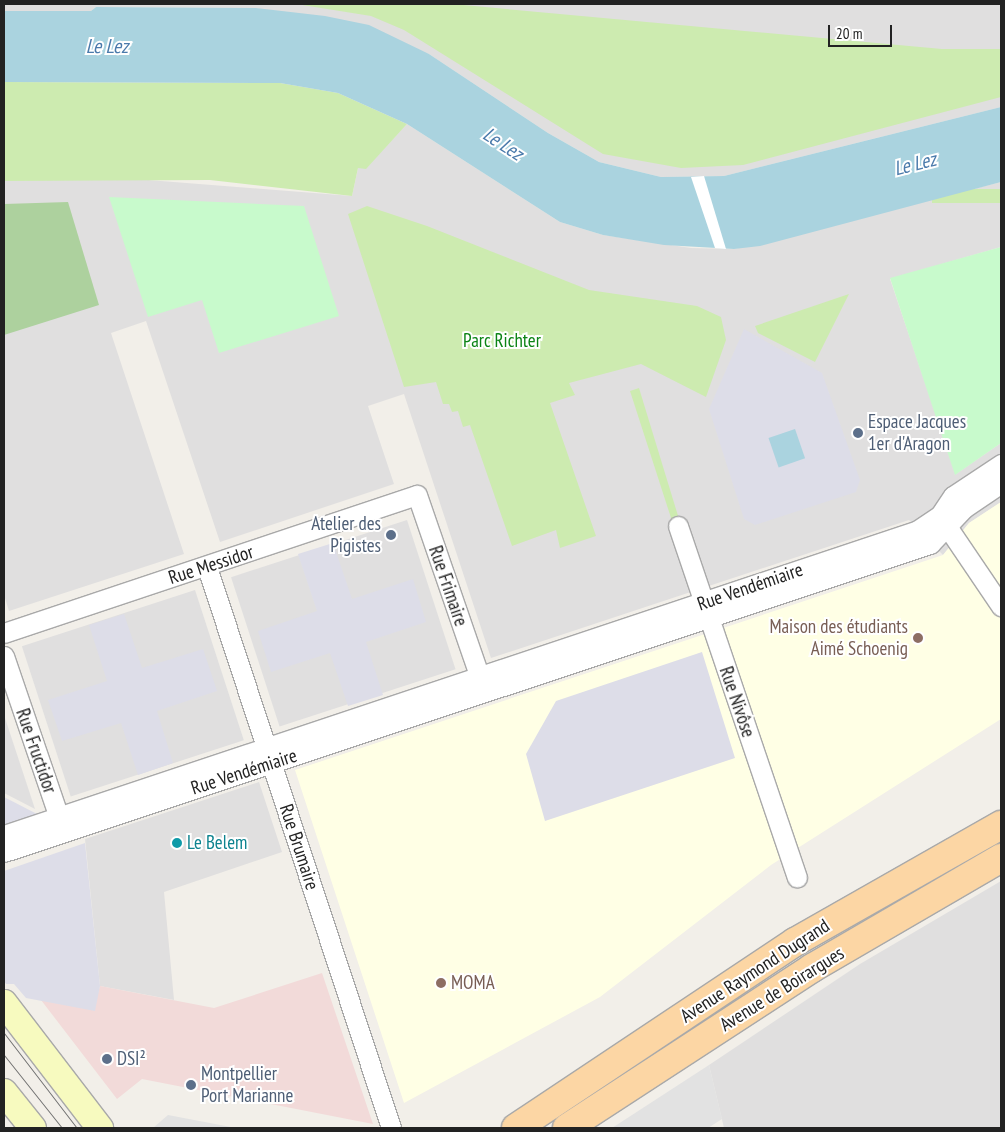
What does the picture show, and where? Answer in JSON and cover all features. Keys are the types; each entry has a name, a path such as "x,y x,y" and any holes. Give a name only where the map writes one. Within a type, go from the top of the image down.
{"main road":[{"name":"Avenue Raymond Dugrand","path":"516,1128 795,942 1001,825"},
{"name":"Avenue de Boirargues","path":"567,1128 812,968 1001,858"},
{"path":"4,1003 100,1128"},
{"path":"4,1092 33,1128"}],"street":[{"name":"Rue Vendémiaire","path":"943,520 953,496 1001,464"},
{"name":"Rue Vendémiaire","path":"4,852 270,756 706,610 943,520 1001,483"},
{"name":"Rue Messidor","path":"4,633 207,567 417,495"},
{"name":"Rue Frimaire","path":"417,495 482,685"},
{"path":"943,520 1001,606"},
{"name":"Rue Nivôse","path":"677,523 797,877"},
{"name":"Rue Brumaire","path":"207,567 391,1128"},
{"name":"Rue Fructidor","path":"4,656 59,818"},
{"name":"Rue Vendémiaire","path":"4,835 270,756"}],"shaded area":[{"path":"4,4 1001,4 1001,107 724,176 661,177 599,162 548,133 429,54 256,8 96,7 91,11 4,11"},
{"path":"407,124 560,222 603,235 691,248 734,249 1001,182 1001,247 890,279 956,474 1001,443 1001,502 969,523 943,555 909,520 491,658 404,394 368,406 394,484 220,542 146,321 111,333 184,554 9,611 4,595 4,181 123,178 352,196 358,168 366,168"},
{"path":"744,329 822,373 860,480 856,492 755,525 744,519 709,409"},
{"path":"1001,502 1001,719 771,865 600,997 404,1103 295,770 943,555 969,523"},
{"path":"407,520 456,669 280,726 231,577"},
{"path":"333,543 352,599 413,579 426,622 366,642 383,695 348,706 330,653 271,672 258,631 317,611 298,554"},
{"path":"195,590 244,740 71,797 22,646"},
{"path":"124,614 142,668 203,649 217,691 157,711 173,763 138,775 121,723 62,741 48,700 107,681 89,625"},
{"path":"702,652 735,758 545,821 526,754 556,701"},
{"path":"4,715 35,809 4,793"},
{"path":"259,782 282,852 164,892 174,1000 100,986 85,839"},
{"path":"4,797 39,815 4,825"},
{"path":"85,843 100,986 95,1011 26,998 14,984 6,984 4,981 4,871"},
{"path":"1001,881 1001,1128 724,1128 709,1065 860,964"},
{"path":"322,973 373,1124 142,1079 117,1099 41,1000 93,1010 100,986 214,1008"},
{"path":"709,1065 722,1119 708,1128 612,1128"},
{"path":"168,1115 236,1128 153,1128"}],"green space":[{"path":"296,4 452,4 942,49 1001,49 1001,97 743,165 681,168 603,154 404,30 371,16"},
{"path":"4,82 280,83 338,93 407,124 366,169 358,168 352,196 210,180 4,181"},
{"path":"932,189 1001,189 1001,203 932,203"},
{"path":"109,197 304,206 339,316 219,353 202,300 148,317"},
{"path":"68,202 99,305 4,335 4,204"},
{"name":"Parc Richter","path":"367,206 427,226 589,290 697,306 721,317 726,340 706,397 641,364 569,383 575,395 550,403 596,536 560,548 556,530 512,546 470,425 463,427 458,411 452,412 449,404 443,404 436,382 404,387 348,214"},
{"path":"1001,247 1001,443 955,475 890,278"},
{"path":"849,294 815,362 758,333 755,326"},
{"path":"639,388 679,519 672,521 630,391"}],"water":[{"name":"Le Lez","path":"96,7 256,8 325,16 369,25 429,54 548,133 599,162 661,177 724,176 1001,107 1001,182 760,246 734,249 664,245 603,235 560,222 407,124 338,93 280,83 4,82 4,11 91,11"},
{"path":"795,429 805,458 779,467 769,438"}],"pier":[{"path":"704,176 726,249 715,248 691,177"}],"tram line":[{"path":"4,1033 77,1128"},
{"path":"4,1055 62,1128"}],"place":[{"name":"Espace Jacques 1er d'Aragon","path":"858,433"},
{"name":"Atelier des Pigistes","path":"391,535"},
{"name":"Maison des étudiants Aimé Schoenig","path":"918,638"},
{"name":"Le Belem","path":"177,843"},
{"name":"MOMA","path":"441,983"},
{"name":"DSI²","path":"107,1059"},
{"name":"Montpellier Port Marianne","path":"191,1085"}]}
